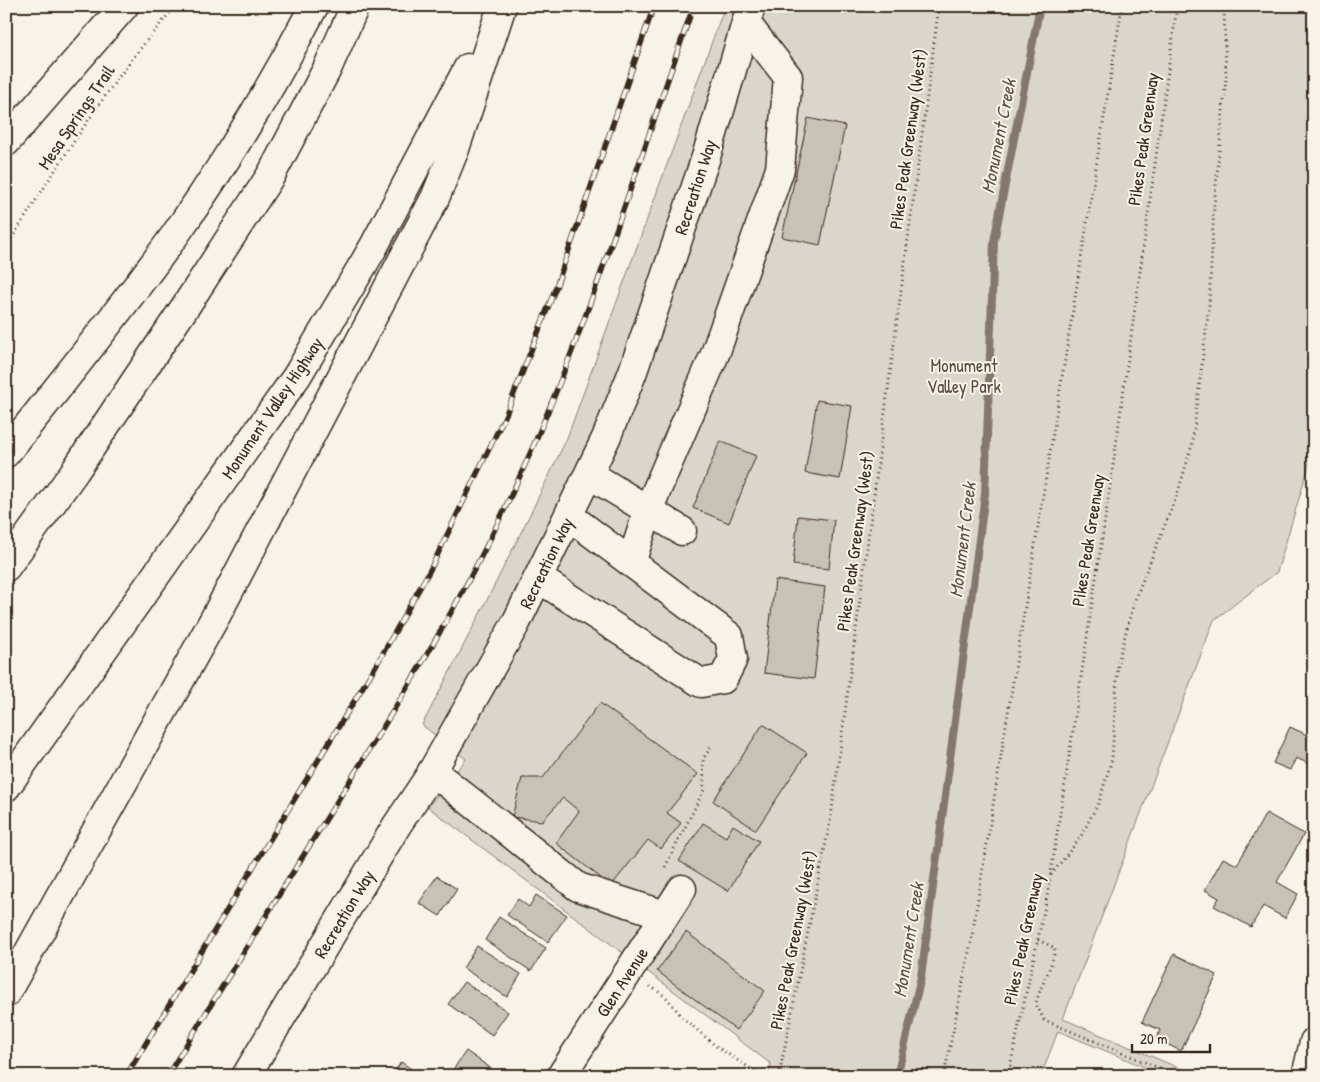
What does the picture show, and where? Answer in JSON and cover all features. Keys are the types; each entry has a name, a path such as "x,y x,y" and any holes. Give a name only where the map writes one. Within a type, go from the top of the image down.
{"main road":[{"path":"6,142 124,6"},
{"path":"6,453 102,332 176,234 246,127 314,6"},
{"path":"6,567 171,328 271,175 327,70 355,6"},
{"path":"6,993 217,614 435,198 455,149 501,6"},
{"name":"Monument Valley Highway","path":"6,787 297,376 373,248 501,6"},
{"path":"632,563 649,508 715,354 780,169 788,77 748,15"},
{"name":"Recreation Way","path":"246,1076 432,771 516,623 589,474 632,374 706,157 748,15"},
{"path":"589,474 649,508 682,531"},
{"path":"538,578 701,683 723,679 733,659 729,636 568,516"},
{"path":"432,771 578,887 665,915"},
{"name":"Glen Avenue","path":"561,1076 682,889"},
{"path":"1306,1076 1314,1042"}],"path":[{"name":"Mesa Springs Trail","path":"6,247 89,119 150,36 176,6"},
{"name":"Pikes Peak Greenway (West)","path":"779,1076 831,818 939,6"},
{"path":"944,1076 972,942 1122,6"},
{"name":"Pikes Peak Greenway","path":"1008,1076 1050,875 1113,466 1177,6"},
{"path":"1050,875 1080,838 1099,802 1112,759 1118,662 1134,602 1178,492 1192,445 1209,306 1214,206 1226,79 1224,6"},
{"path":"664,870 704,790 703,759 711,747"},
{"path":"1037,940 1055,948 1054,957 1040,988 1036,1004 1044,1020 1178,1076"},
{"path":"628,973 666,997 683,1018 717,1047 762,1076"}],"green space":[{"name":"Monument Valley Park","path":"725,6 1314,6 1314,448 1277,572 1214,620 1063,1019 1198,1076 1166,1076 1058,1031 1041,1076 768,1076 771,1064 428,807 466,759 422,725 496,582 567,438"}],"building":[{"path":"808,118 845,126 820,245 782,237"},
{"path":"817,400 852,406 840,479 805,473"},
{"path":"720,441 756,456 729,523 693,508"},
{"path":"798,516 834,520 829,569 793,565"},
{"path":"775,580 825,587 814,679 764,673"},
{"path":"600,703 698,774 667,813 681,823 661,849 648,840 612,885 601,888 601,878 556,843 579,811 563,798 542,821 512,817 522,778 543,778"},
{"path":"763,724 807,753 756,830 713,801"},
{"path":"1290,727 1314,738 1314,766 1296,758 1290,770 1273,763"},
{"path":"1266,813 1304,834 1277,882 1298,894 1285,918 1263,906 1251,927 1214,906 1219,898 1205,890 1223,858 1237,865"},
{"path":"703,823 726,837 733,825 759,841 728,891 679,861"},
{"path":"437,876 457,889 440,916 419,903"},
{"path":"536,895 567,915 548,942 507,915 518,899 529,907"},
{"path":"499,917 546,948 531,971 485,940"},
{"path":"686,932 765,991 736,1030 657,971"},
{"path":"477,946 521,974 507,997 463,968"},
{"path":"1174,954 1217,975 1181,1051 1156,1039 1160,1030 1142,1022"},
{"path":"464,982 508,1012 492,1035 448,1004"},
{"path":"466,1051 502,1076 453,1076 450,1074"},
{"path":"401,1062 422,1076 392,1076"}],"waterway":[{"name":"Monument Creek","path":"897,1076 921,977 985,494 994,241 1040,6"}],"railway":[{"path":"126,1076 378,662 431,568 506,414 556,287 654,6"},
{"path":"167,1076 413,678 476,567 495,529 563,375 607,256 690,16"}]}
